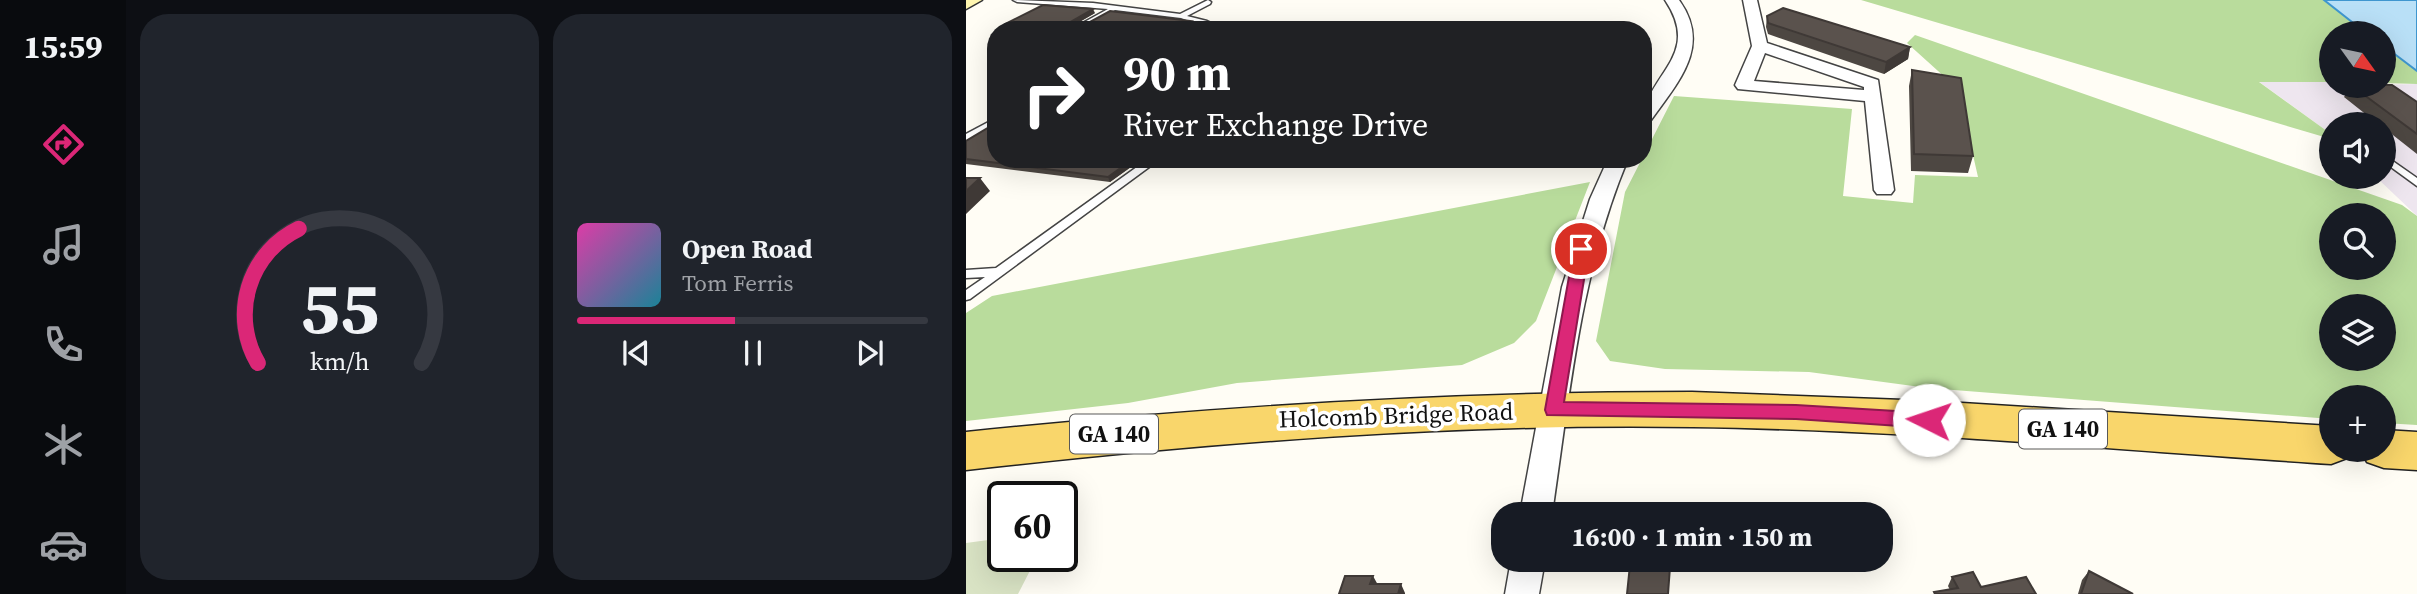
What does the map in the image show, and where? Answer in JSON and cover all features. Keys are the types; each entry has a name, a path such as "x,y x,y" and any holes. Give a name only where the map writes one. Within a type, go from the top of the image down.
{"main road":[{"path":"966,3 972,0"},
{"name":"Holcomb Bridge Road","path":"966,451 1262,421 1554,410 1796,412 2319,444"},
{"path":"2396,450 2417,451"}],"street":[{"path":"1652,105 1683,58 1689,41 1686,20 1672,0"},
{"path":"1750,0 1760,46 1744,85 1874,96"},
{"path":"1760,46 1872,84 1884,190"},
{"path":"1538,502 1581,249 1601,192 1613,168"},
{"path":"1522,594 1526,572"}],"lane":[{"path":"1017,0 1181,16 1202,21"},
{"path":"1181,16 1204,1"},
{"path":"1091,21 1112,10"},
{"path":"966,138 987,126"},
{"path":"2396,167 2417,183"},
{"path":"966,296 1143,168"},
{"path":"966,274 999,272"}],"shaded area":[{"path":"2258,81 2319,82 2319,98 2396,98 2396,84 2417,84 2417,216 2389,189 2396,189 2396,112 2319,112 2319,125"}],"green space":[{"path":"1861,0 2324,0 2351,21 2319,21 2319,82 2259,82 2319,125 2319,135"},
{"path":"1915,35 2319,176 2319,189 2356,189 2402,205 2417,216 2417,425 2396,424 2396,385 2319,385 2319,418 1928,388 1809,372 1665,369 1610,361 1596,341 1625,192 1637,168 1652,168 1652,139 1674,96 1852,109 1843,196 1913,203 1915,175 1978,177 1958,89 1907,43"},
{"path":"2396,55 2417,71 2417,84 2396,83"},
{"path":"1590,182 1536,321 1514,343 1462,365 1237,383 1128,403 966,421 966,313 992,296"},
{"path":"987,540 987,572 1029,572 1018,594 966,594 966,543"}],"water":[{"path":"2324,0 2417,0 2417,71 2396,55 2396,21 2351,21"}],"building":[{"path":"1043,5 1093,9 1072,21 1011,21"},
{"path":"1783,8 1910,47 1886,62 1768,23 1767,16"},
{"path":"1110,11 1191,21 1092,21"},
{"path":"1912,70 1961,78 1973,156 1914,154"},
{"path":"2396,88 2417,102 2417,134 2396,118 2396,112 2387,112 2368,98 2396,98"},
{"path":"987,128 987,162 966,159 966,141"},
{"path":"1037,168 1120,168 1108,177"},
{"path":"966,178 980,178 966,191"},
{"path":"2089,571 2133,594 2081,594"},
{"path":"1629,572 1670,572 1668,594 1627,594"},
{"path":"1973,572 1981,587 2026,577 2036,594 1935,594 1934,592 1958,588 1952,577"},
{"path":"1345,576 1373,576 1370,584 1401,584 1398,594 1339,594"}],"route":[{"path":"1581,249 1554,410 1796,412 1929,420"}]}
